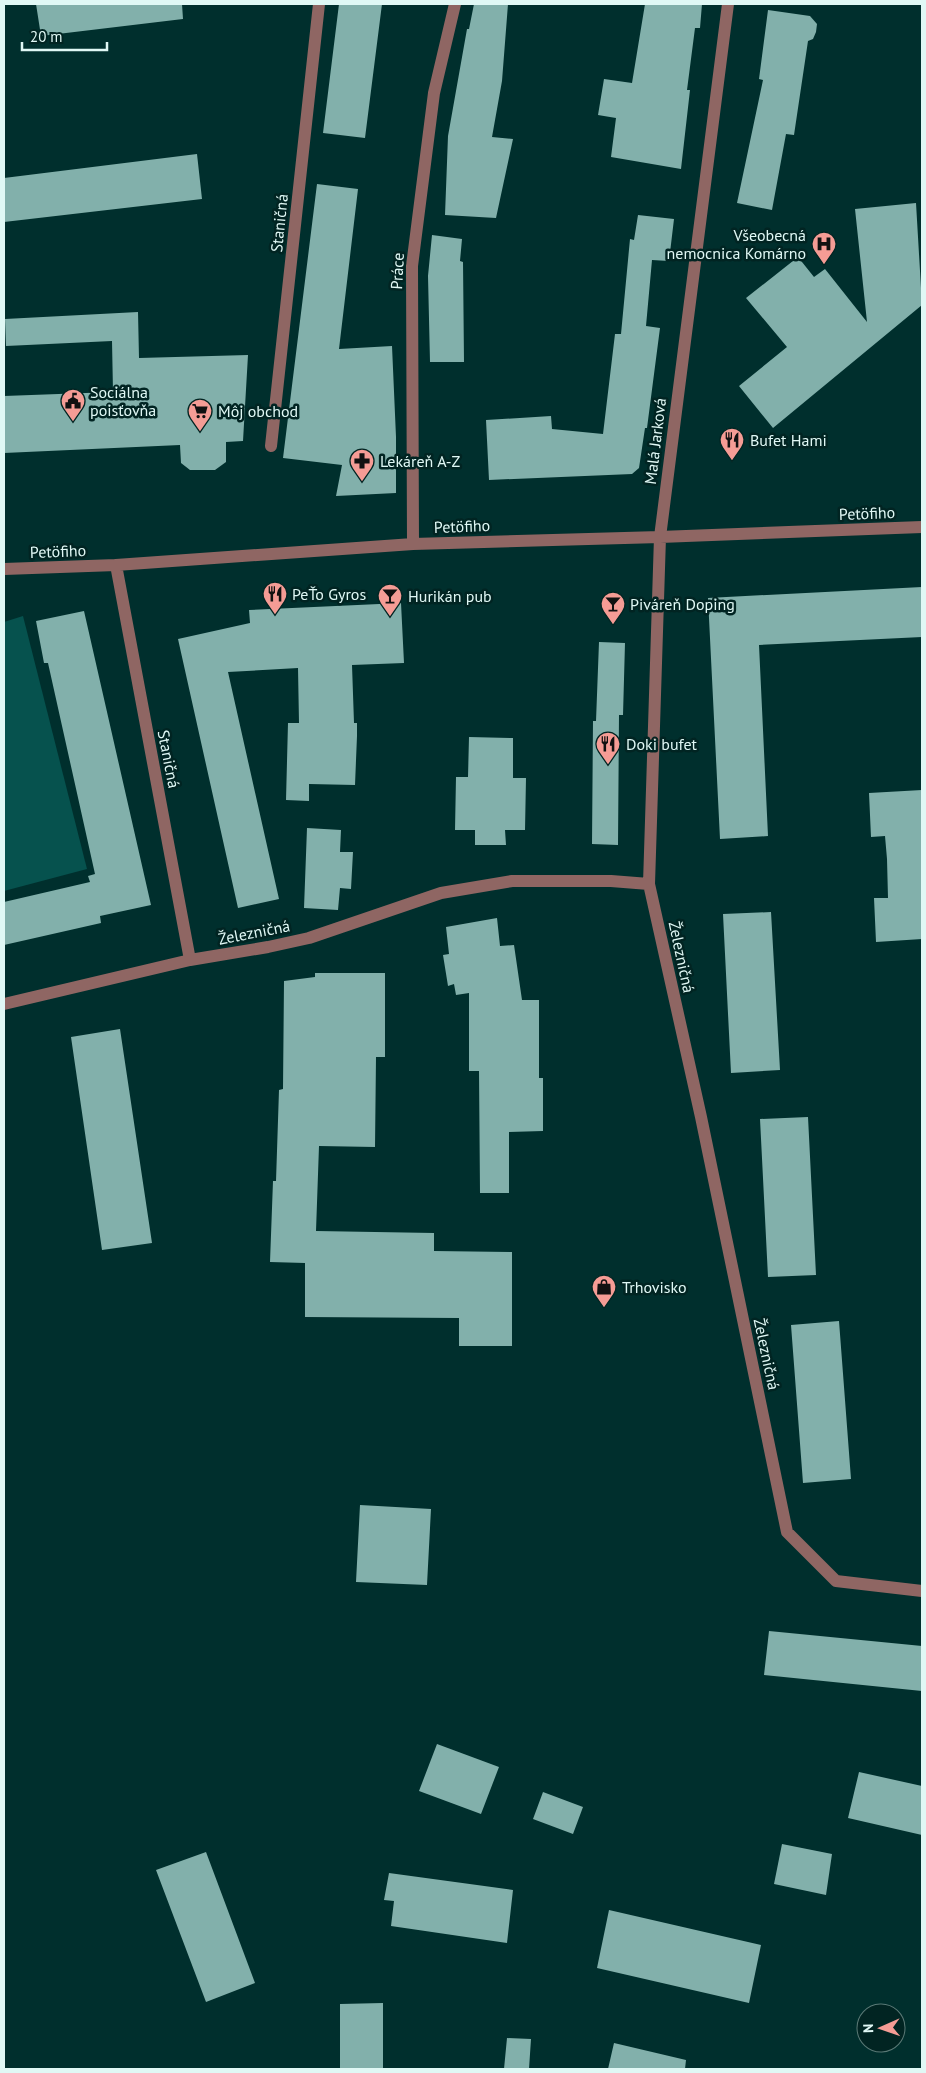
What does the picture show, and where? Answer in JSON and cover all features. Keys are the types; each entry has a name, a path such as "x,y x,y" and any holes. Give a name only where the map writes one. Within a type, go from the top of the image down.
{"street":[{"name":"Staničná","path":"271,446 319,4"},
{"name":"Práce","path":"413,544 412,266 434,93 455,4"},
{"name":"Malá Jarková","path":"649,884 660,537 728,4"},
{"name":"Petöfiho","path":"4,569 116,565 413,544 922,527"},
{"name":"Staničná","path":"116,565 190,960"},
{"name":"Železničná","path":"4,1004 190,960 309,938 441,893 512,881 610,881 649,884 703,1126 787,1532 836,1580 922,1591"}],"shaded area":[{"path":"23,616 87,869 4,891 4,622"}],"building":[{"path":"36,4 182,4 183,19 41,36"},
{"path":"339,4 382,4 365,138 323,133"},
{"path":"474,4 508,4 502,81 492,137 513,139 496,218 445,215 448,136 467,29 469,29"},
{"path":"645,4 702,4 700,28 695,28 687,90 690,90 681,169 611,157 616,118 598,115 604,79 632,83"},
{"path":"768,10 810,16 817,24 813,39 808,41 794,135 786,134 772,210 737,203 763,80 759,79"},
{"path":"197,154 202,199 4,222 4,178"},
{"path":"317,184 358,189 339,349 392,346 396,437 396,493 336,496 342,465 283,458"},
{"path":"916,203 922,305 773,428 739,386 787,347 746,298 798,257 814,277 825,269 867,322 855,209"},
{"path":"638,215 674,219 669,261 652,260 646,326 660,328 647,428 645,428 639,468 632,474 489,480 486,420 551,416 552,429 603,434 615,334 621,334 630,239 634,240"},
{"path":"432,235 462,239 460,261 463,262 464,362 430,362 428,276"},
{"path":"138,312 139,358 248,355 243,441 226,442 226,462 215,470 190,470 181,463 180,445 4,453 4,396 113,392 112,341 6,346 5,319"},
{"path":"922,587 922,637 759,645 768,836 720,839 708,598"},
{"path":"401,603 404,663 352,665 354,723 357,723 355,785 309,784 309,801 286,800 288,723 299,723 298,668 228,672 279,899 238,908 178,639 250,623 249,610"},
{"path":"84,611 151,905 100,916 101,923 4,945 4,902 90,882 88,876 95,874 48,663 44,663 36,621"},
{"path":"599,642 625,643 623,715 619,715 618,845 592,844 593,721 596,721"},
{"path":"469,737 513,738 513,778 526,778 525,830 505,830 506,845 475,845 475,830 455,830 456,777 468,777"},
{"path":"922,790 922,939 876,942 874,898 888,898 887,859 885,836 871,837 869,793"},
{"path":"307,828 341,830 340,852 353,852 351,889 340,888 338,910 304,908"},
{"path":"771,912 780,1070 731,1073 723,914"},
{"path":"497,918 500,946 514,945 522,1000 539,1000 539,1078 543,1078 543,1131 509,1132 509,1193 480,1193 479,1071 469,1071 469,993 456,995 454,984 448,986 443,955 449,954 446,927"},
{"path":"315,973 385,973 385,1057 376,1057 375,1147 319,1146 316,1231 434,1233 434,1251 512,1252 512,1346 459,1346 459,1318 305,1317 305,1263 270,1262 273,1181 276,1181 279,1090 283,1089 284,981 315,977"},
{"path":"120,1029 152,1243 102,1250 71,1037"},
{"path":"808,1117 816,1275 768,1277 760,1119"},
{"path":"839,1321 851,1479 803,1483 791,1325"},
{"path":"360,1505 431,1509 427,1585 356,1582"},
{"path":"769,1631 922,1646 922,1691 764,1675"},
{"path":"437,1744 499,1767 481,1814 419,1791"},
{"path":"859,1772 922,1786 922,1835 848,1818"},
{"path":"543,1792 583,1807 573,1834 533,1819"},
{"path":"782,1844 832,1854 826,1895 774,1884"},
{"path":"206,1852 255,1983 206,2002 156,1870"},
{"path":"389,1873 513,1890 507,1943 391,1926 394,1901 384,1900"},
{"path":"609,1910 761,1945 749,2003 597,1968"},
{"path":"383,2003 383,2069 340,2069 340,2004"},
{"path":"507,2038 531,2039 529,2069 504,2069"},
{"path":"614,2043 686,2060 685,2069 608,2069"}],"place":[{"name":"Všeobecná nemocnica Komárno","path":"824,265"},
{"name":"Sociálna poisťovňa","path":"73,422"},
{"name":"Môj obchod","path":"200,432"},
{"name":"Bufet Hami","path":"732,461"},
{"name":"Lekáreň A-Z","path":"362,482"},
{"name":"PeŤo Gyros","path":"275,615"},
{"name":"Hurikán pub","path":"390,617"},
{"name":"Piváreň Doping","path":"613,625"},
{"name":"Doki bufet","path":"608,765"},
{"name":"Trhovisko","path":"604,1308"}]}
